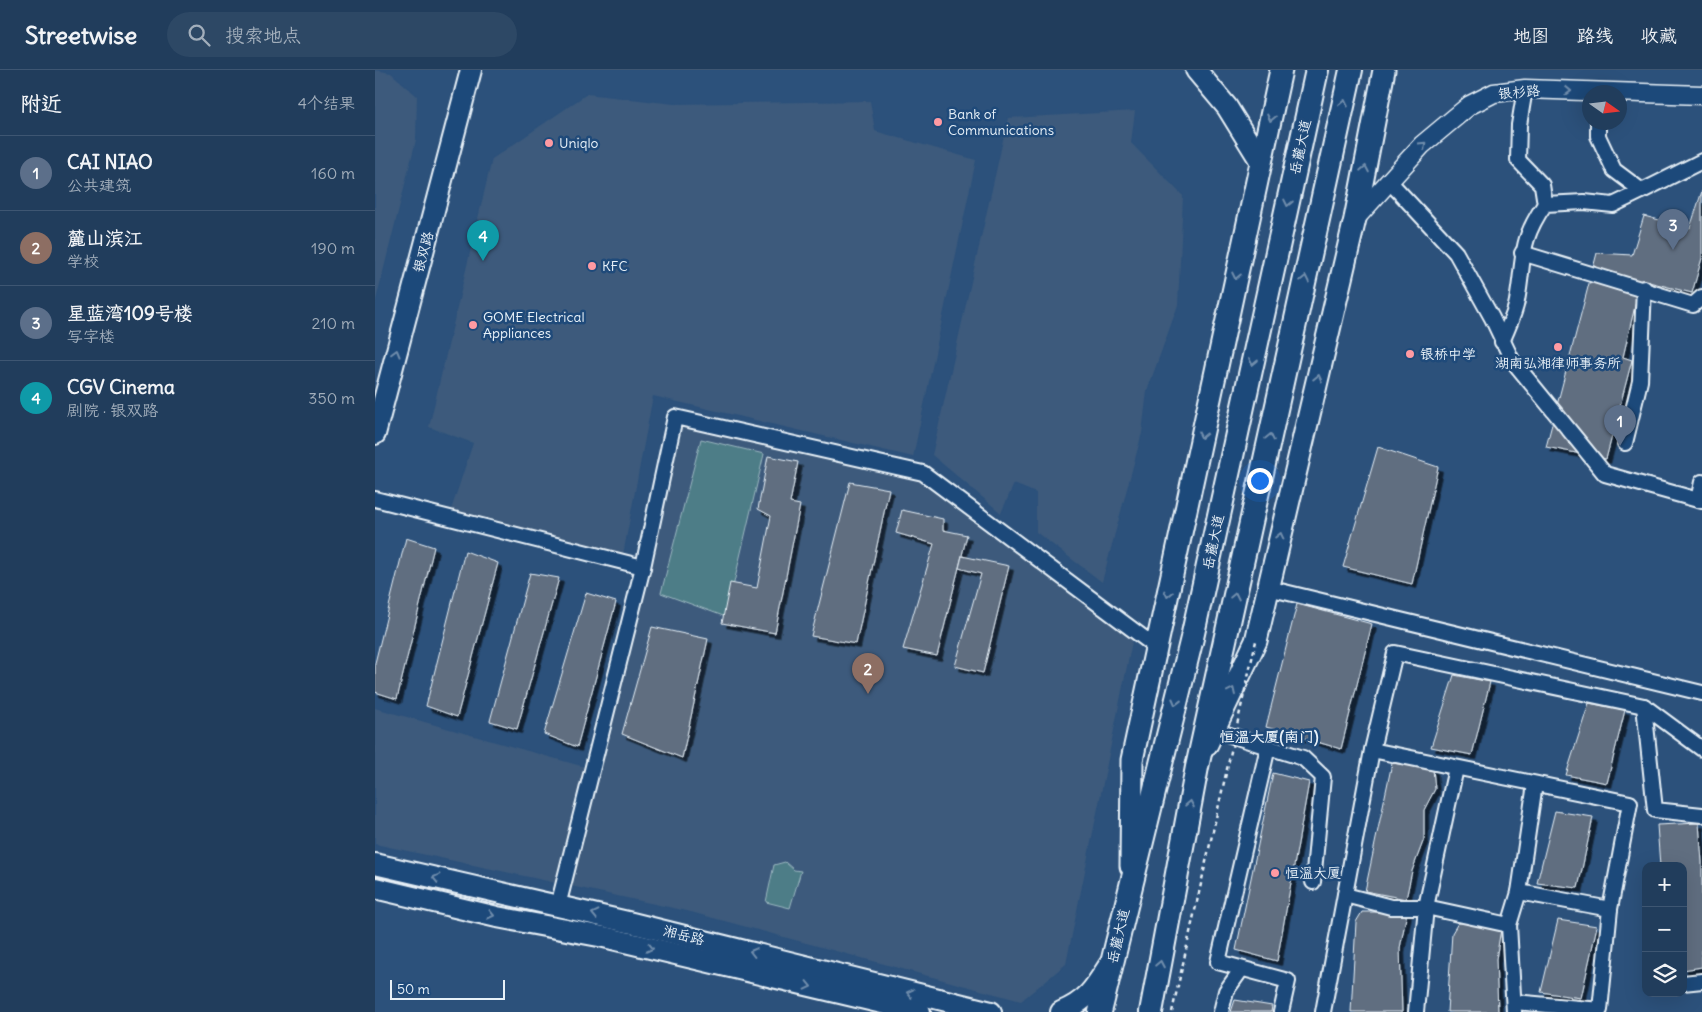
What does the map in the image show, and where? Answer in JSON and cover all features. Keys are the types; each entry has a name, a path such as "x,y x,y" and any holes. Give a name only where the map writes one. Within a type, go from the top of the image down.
{"highway":[{"name":"岳麓大道","path":"1101,1012 1192,638 1317,70"},
{"path":"1151,1012 1197,767 1351,70"}],"main road":[{"name":"银双路","path":"375,379 457,70"},
{"name":"银双路","path":"375,434 471,70"},
{"path":"1196,70 1227,107 1261,162"},
{"path":"1131,884 1132,760 1281,70"},
{"path":"1197,767 1256,641 1355,219 1384,70"},
{"name":"湘岳路","path":"375,864 559,906 991,1012"},
{"name":"湘岳路","path":"375,888 497,917 604,937 920,1012"},
{"path":"1061,1012 1076,1005 1091,994 1113,960"}],"street":[{"name":"银杉路","path":"1355,219 1423,145 1470,105 1495,93 1525,89 1582,91"},
{"path":"1502,342 1517,303 1522,253 1531,225 1545,204 1542,186 1518,160 1519,125 1525,89"},
{"name":"银杉路","path":"1627,93 1702,95"},
{"path":"1599,130 1599,136 1614,170 1643,191"},
{"path":"1545,204 1584,202 1613,205 1702,161"},
{"path":"1389,181 1456,253 1513,360 1605,474 1700,501 1702,482"},
{"path":"1522,253 1645,288 1693,305 1702,298"},
{"path":"1625,442 1640,381 1645,288"},
{"path":"559,906 643,567 675,417 923,473 1156,647"},
{"path":"375,499 643,567"},
{"path":"1268,588 1702,693"},
{"path":"1323,1012 1372,750 1395,653 1644,706 1702,749"},
{"path":"1644,706 1655,810 1702,815"},
{"path":"1214,730 1303,758 1323,777 1313,882"},
{"path":"1268,747 1218,962 1241,970 1288,981 1281,1012"},
{"path":"1372,750 1630,803 1610,909 1600,1010 1514,1007 1509,925 1519,892 1535,784"},
{"path":"1416,1012 1426,907 1456,768"},
{"path":"1519,892 1610,909"},
{"path":"1345,895 1391,907 1426,907 1509,925"},
{"path":"1221,1012 1227,991 1241,970"},
{"path":"1687,983 1702,981"}],"path":[{"path":"1172,1012 1256,641"}],"shaded area":[{"path":"375,70 391,73 417,96 416,140 375,304"},
{"path":"587,94 674,104 870,101 875,131 976,160 913,457 653,396 623,555 449,516 473,443 429,427 492,159"},
{"path":"1135,111 1131,143 1183,196 1178,305 1147,391 1142,433 1102,582 1036,532 1036,493 1014,484 1001,513 932,455 1008,118"},
{"path":"675,417 923,473 1133,637 1066,964 1021,1001 687,911 375,844 375,708 592,769"}],"green space":[{"path":"701,439 764,454 726,617 661,593"},
{"path":"785,862 794,870 801,871 790,908 766,902 774,865"}],"building":[{"path":"1702,191 1702,258 1692,293 1641,280 1623,357 1632,360 1606,459 1546,447 1597,253 1632,255 1644,216 1690,228"},
{"path":"1378,447 1438,467 1412,584 1343,567"},
{"path":"768,456 798,462 790,503 800,505 775,633 722,623 730,583 757,588 771,516 758,509"},
{"path":"850,482 889,489 856,644 811,636"},
{"path":"902,510 943,519 943,530 967,535 937,656 903,649 934,544 896,533"},
{"path":"406,538 434,547 397,699 375,692 375,663"},
{"path":"465,551 498,563 457,717 426,706"},
{"path":"962,556 1009,566 983,673 955,666 981,574 959,568"},
{"path":"530,573 559,578 517,729 490,721"},
{"path":"586,593 616,602 577,747 544,734"},
{"path":"1297,604 1372,624 1341,749 1266,727"},
{"path":"652,627 708,639 682,758 622,734"},
{"path":"1454,675 1490,682 1472,755 1431,747"},
{"path":"1589,703 1625,710 1607,783 1566,775"},
{"path":"1392,763 1433,769 1435,789 1424,810 1424,839 1412,871 1406,899 1365,891"},
{"path":"1273,773 1309,782 1277,961 1236,950"},
{"path":"1555,811 1593,817 1578,888 1537,883"},
{"path":"1699,823 1702,862 1702,967 1687,969 1687,862 1660,862 1657,825"},
{"path":"1362,912 1407,912 1400,948 1402,1012 1351,1012 1356,922"},
{"path":"1558,920 1597,926 1581,998 1541,992"},
{"path":"1458,923 1502,923 1496,959 1498,1012 1447,1012 1452,933"},
{"path":"1235,1000 1272,1006 1271,1012 1231,1012"}],"place":[{"name":"Bank of Communications","path":"938,122"},
{"name":"Uniqlo","path":"549,143"},
{"name":"星蓝湾109号楼","path":"1673,250"},
{"name":"CGV Cinema","path":"483,261"},
{"name":"KFC","path":"592,266"},
{"name":"GOME Electrical Appliances","path":"473,325"},
{"name":"湖南弘湘律师事务所","path":"1558,347"},
{"name":"银桥中学","path":"1410,354"},
{"name":"CAI NIAO","path":"1620,446"},
{"name":"麓山滨江","path":"868,694"},
{"name":"恒温大厦","path":"1275,873"}],"district":[{"name":"恒温大厦(南门)","path":"1269,737"}]}
